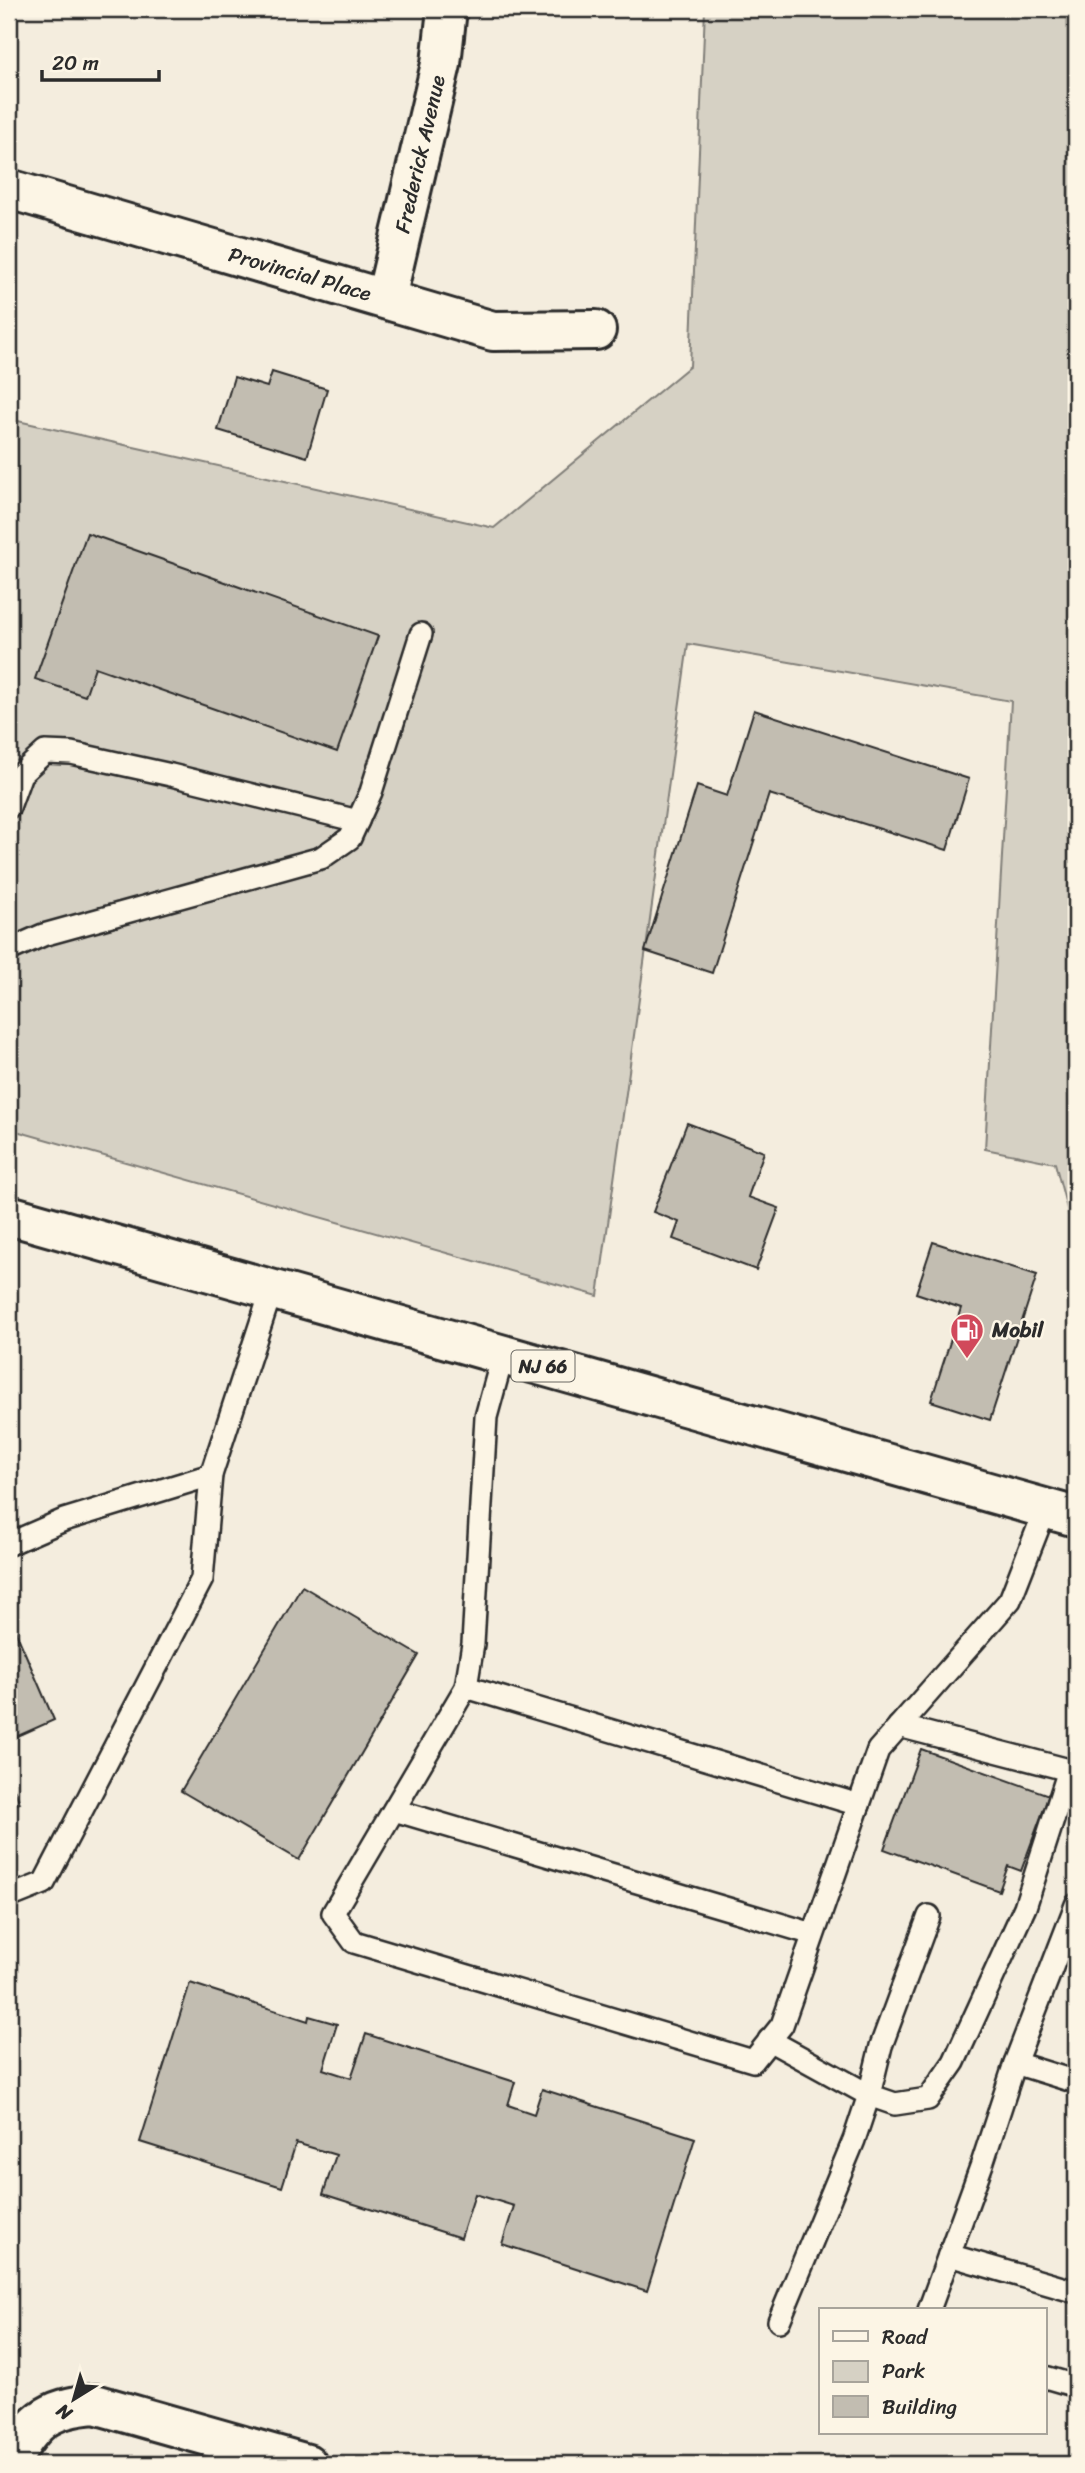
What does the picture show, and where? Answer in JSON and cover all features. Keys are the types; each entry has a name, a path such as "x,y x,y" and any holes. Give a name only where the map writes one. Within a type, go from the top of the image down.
{"main road":[{"name":"Frederick Avenue","path":"386,298 441,64 447,9"},
{"name":"Provincial Place","path":"9,189 493,331 596,331"},
{"name":"NJ 66","path":"9,1215 1061,1513"},
{"path":"9,2464 25,2437 44,2418 68,2406 95,2404 307,2464"}],"lane":[{"path":"9,950 43,935 321,858 350,838 371,792 421,634"},
{"path":"9,807 21,774 45,752 71,753 358,821"},
{"path":"9,1897 44,1883 202,1579 211,1475 272,1289"},
{"path":"503,1355 486,1417 473,1644 466,1687 333,1913 354,1942 753,2061 782,2025 878,1750 1010,1600 1061,1513"},
{"path":"9,1544 64,1520 211,1475"},
{"path":"466,1687 859,1805"},
{"path":"769,2040 869,2095 895,2104 928,2099 954,2062 1025,1907 1069,1770 899,1726"},
{"path":"394,1810 813,1934"},
{"path":"930,2308 1015,2063 1066,1960 1076,1905"},
{"path":"779,2321 855,2140 881,2046 929,1916"},
{"path":"1015,2063 1076,2082"},
{"path":"949,2256 1076,2292"},
{"path":"1046,2377 1076,2386"}],"green space":[{"path":"705,9 1076,9 1076,1243 1055,1163 985,1149 1011,701 688,644 598,1296 9,1129 9,419 494,528 690,366"}],"building":[{"path":"272,372 327,389 307,457 218,430 234,377 267,387"},
{"path":"87,533 378,636 337,752 95,667 85,696 35,679"},
{"path":"754,710 969,779 947,850 769,794 712,973 645,951 697,786 727,796"},
{"path":"687,1123 764,1152 748,1197 779,1208 756,1270 673,1239 679,1222 653,1212"},
{"path":"933,1242 1037,1275 990,1420 931,1401 961,1308 916,1293"},
{"path":"302,1586 419,1655 299,1860 181,1791"},
{"path":"9,1616 54,1720 9,1740"},
{"path":"921,1749 1049,1795 1021,1871 1008,1866 999,1891 884,1849"},
{"path":"9,1777 20,1803 9,1807"},
{"path":"190,1983 308,2021 309,2016 337,2024 323,2069 351,2078 366,2034 515,2082 508,2105 534,2114 542,2089 695,2138 647,2291 502,2244 514,2206 475,2194 461,2238 323,2194 336,2155 296,2143 282,2187 140,2142"}],"place":[{"name":"Mobil","path":"967,1360"}]}
